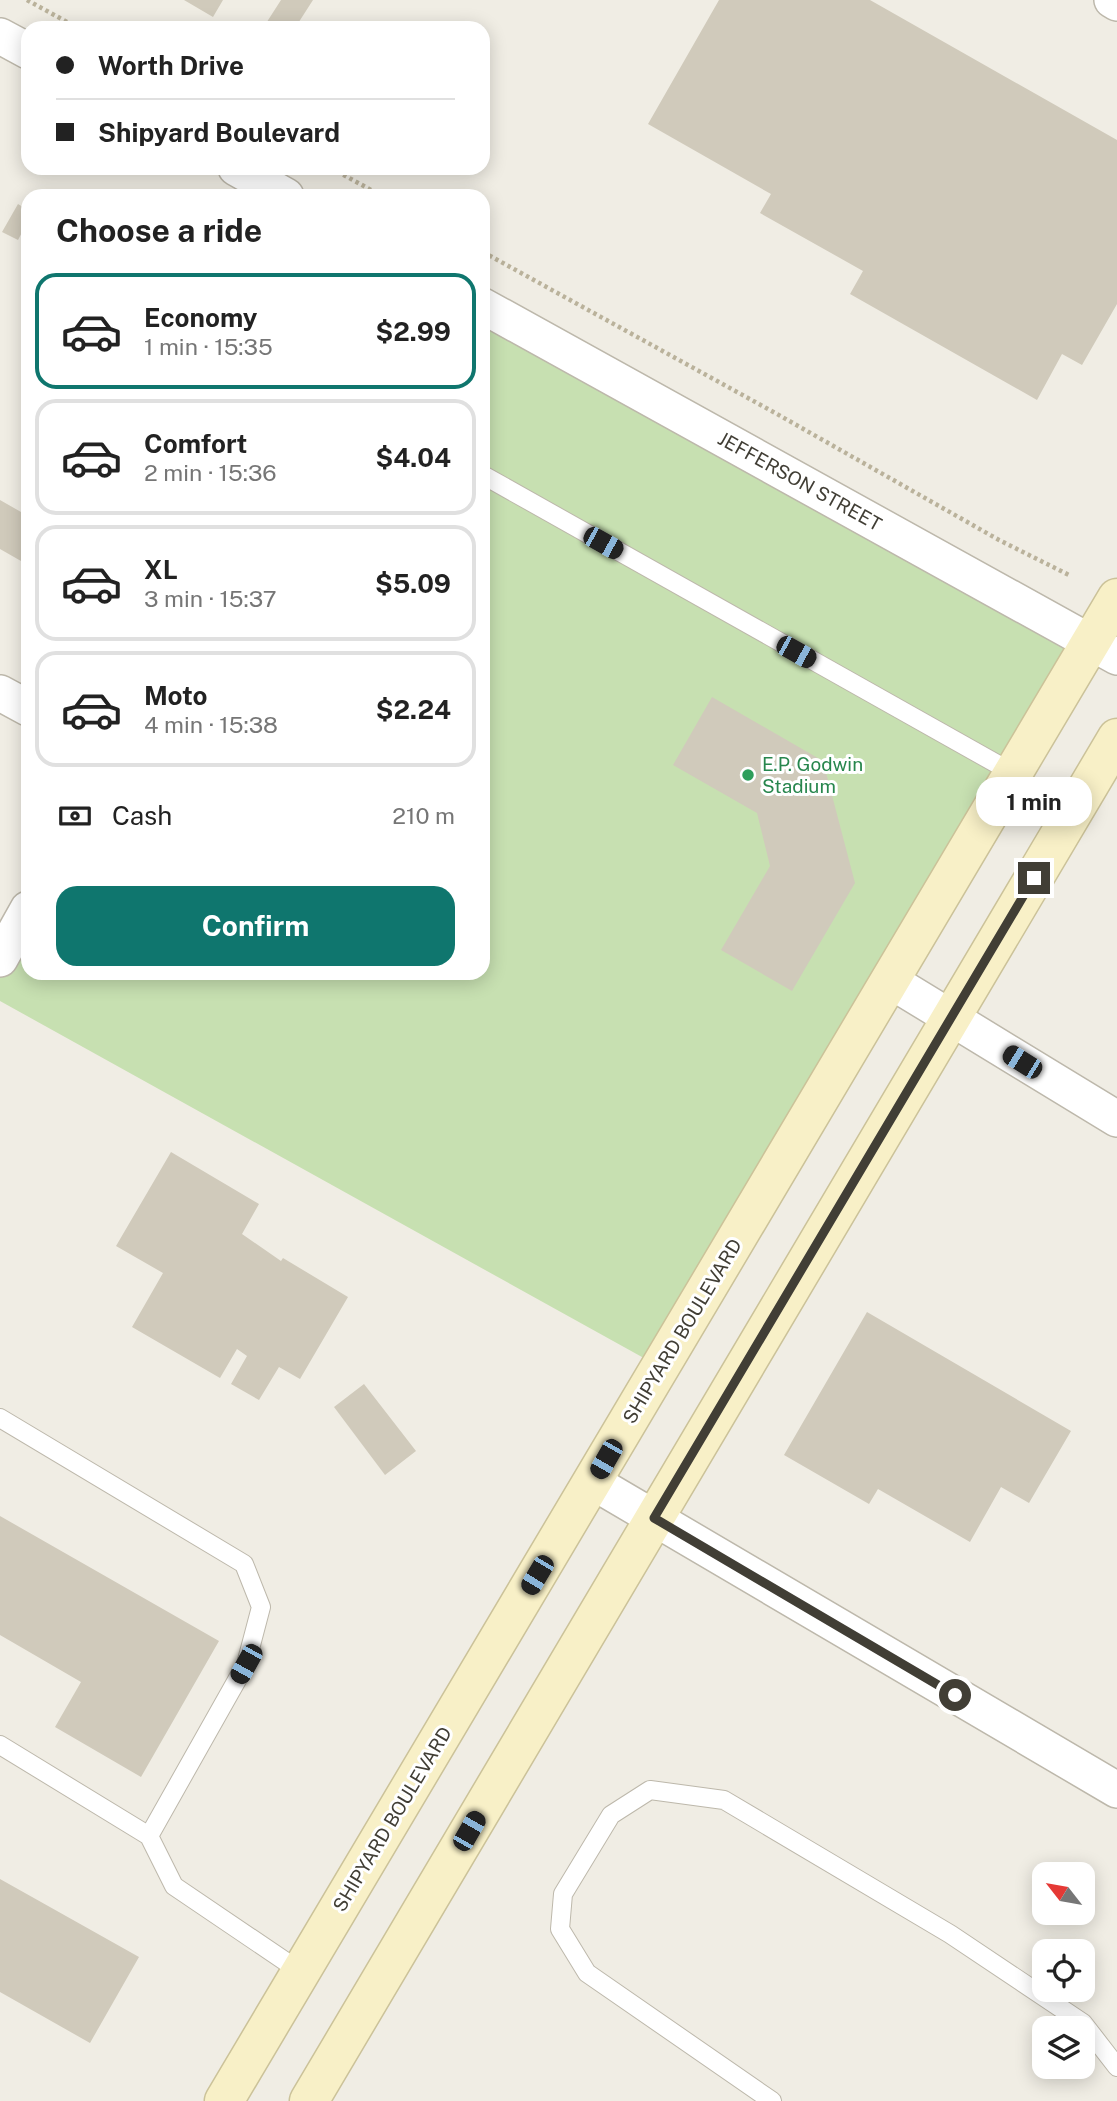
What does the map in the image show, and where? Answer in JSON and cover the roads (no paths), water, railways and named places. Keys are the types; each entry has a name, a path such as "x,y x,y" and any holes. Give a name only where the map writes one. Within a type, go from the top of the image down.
{"main road":[{"name":"SHIPYARD BOULEVARD","path":"224,2101 1013,774 1104,650 1117,598"},
{"path":"309,2101 1117,738"},
{"path":"207,2101 244,2068"}],"street":[{"path":"1112,0 1117,3"},
{"path":"0,36 21,47"},
{"path":"248,175 274,189"},
{"name":"JEFFERSON STREET","path":"490,310 1104,650"},
{"path":"0,693 21,704"},
{"path":"0,959 21,922"},
{"path":"889,980 1117,1119"},
{"path":"593,1482 1117,1790"}],"lane":[{"path":"490,479 1013,774"},
{"path":"0,1418 244,1564 261,1607 246,1664 149,1836"},
{"path":"0,1745 149,1836 174,1886 301,1972"},
{"path":"772,2101 587,1973 560,1928 563,1894 611,1815 650,1790 724,1800 938,1927 1083,2023 1117,2067"}],"place":[{"name":"E.P. Godwin Stadium","path":"748,775"}]}
